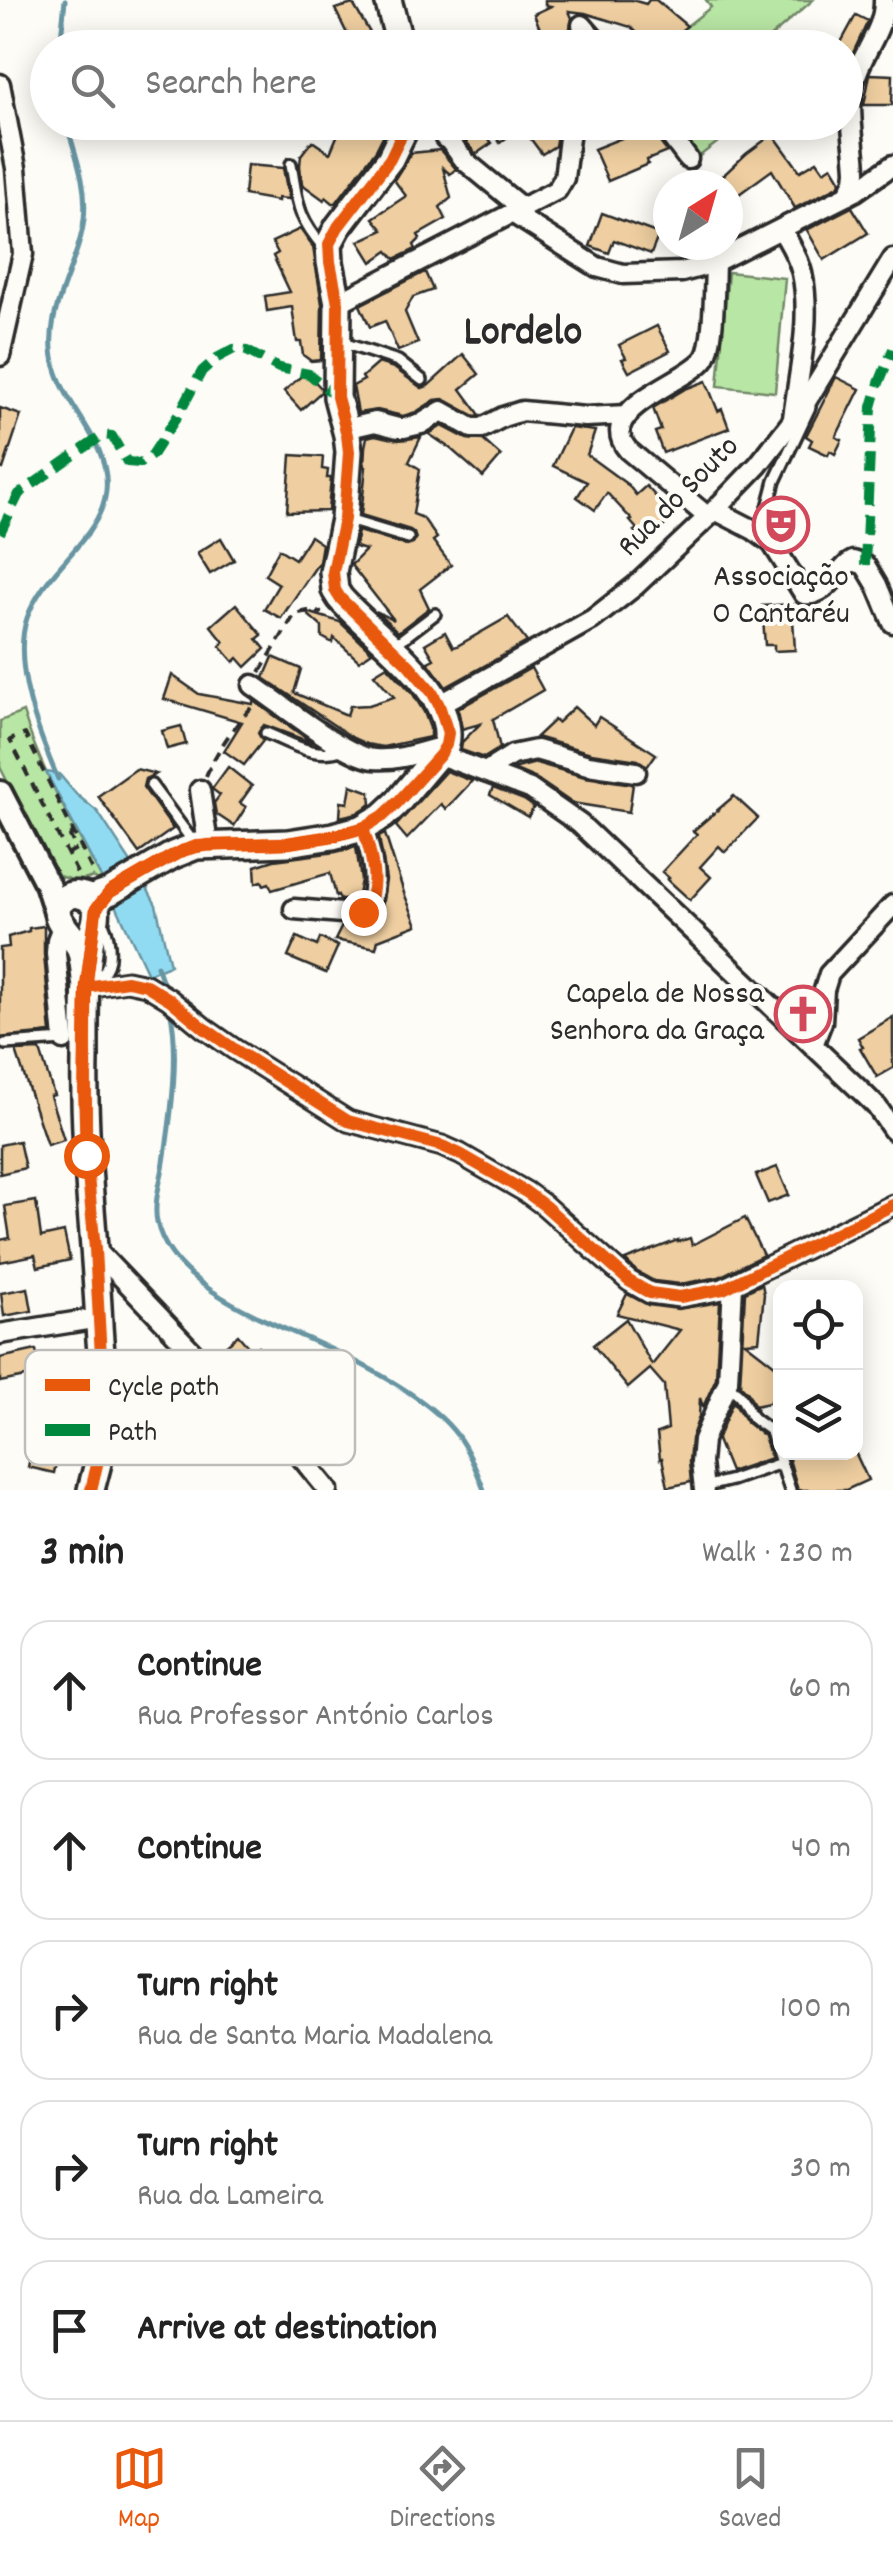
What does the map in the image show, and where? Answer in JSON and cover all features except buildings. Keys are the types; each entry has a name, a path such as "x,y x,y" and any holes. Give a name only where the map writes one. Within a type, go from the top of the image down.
{"main road":[{"path":"388,0 396,30"},
{"path":"86,987 80,950 62,924 60,903 65,898 92,898 154,865 202,846 300,842 363,828 397,803 443,750 448,732 439,705 421,678 345,604 336,590 333,572 344,519 349,452 338,397 338,302 330,244 338,227 384,168 399,140"},
{"path":"62,924 74,933 86,931 92,898"},
{"path":"92,898 86,987 86,1155 100,1350"},
{"path":"91,1490 97,1465"}],"street":[{"path":"863,61 882,18 884,0"},
{"path":"582,25 586,30"},
{"path":"0,84 16,168 23,254 0,356"},
{"path":"448,140 517,211 585,261 623,274 682,272 715,263 869,184 893,166"},
{"path":"338,302 557,190 564,178 569,140"},
{"path":"674,140 688,158"},
{"path":"848,195 856,171 854,140"},
{"path":"781,229 798,260 804,297 793,421"},
{"name":"Rua do Souto","path":"439,705 608,608 712,514 793,421 893,258"},
{"path":"715,263 706,356 691,371 645,397 628,415 620,432 623,445 712,514 761,534 776,548 800,590 809,596 820,592 853,561 865,565 893,623"},
{"path":"345,429 375,422 404,428 442,411 472,428 482,428 522,411 585,417 628,415"},
{"path":"259,689 348,750 366,758 384,760 443,750 530,789 580,824 877,1107 893,1130"},
{"path":"485,772 512,755 532,750 636,772"},
{"path":"200,790 202,846"},
{"path":"0,794 62,924 56,954 64,1040"},
{"path":"294,909 354,914 366,910 372,900 372,876 371,854 363,828"},
{"path":"37,866 56,885 92,898"},
{"path":"813,1045 822,1022 829,974 893,904"},
{"path":"86,987 127,982 146,986 170,999 234,1050 348,1120 442,1146 496,1174 545,1206 628,1282 659,1295 702,1294 733,1285 893,1205"},
{"path":"95,1250 191,1350"},
{"path":"703,1488 702,1440 726,1386 730,1364 733,1285"},
{"path":"0,1334 99,1318"},
{"path":"308,1465 328,1490"}],"lane":[{"path":"292,164 302,220 329,254"},
{"path":"338,342 395,359 422,380"},
{"path":"761,534 775,480 824,375"},
{"path":"344,519 408,538"},
{"path":"391,648 435,614"},
{"path":"266,732 316,753 348,750"},
{"path":"151,784 202,846"},
{"path":"5,1044 64,1040"},
{"path":"726,1386 742,1396 753,1418 769,1429 790,1490"},
{"path":"703,1488 781,1463"}],"path":[{"path":"200,790 213,760 259,689 286,625 295,614 308,610 324,613"},
{"path":"24,734 74,834 92,898 67,854 10,740 24,734"},
{"path":"67,854 76,849 70,836 74,834"}],"green space":[{"path":"706,0 813,0 779,30 682,30 711,7"},
{"path":"685,140 721,140 697,158"},
{"path":"728,272 785,278 775,392 718,386"},
{"path":"23,712 49,777 103,881 93,877 74,880 54,874 0,767 0,721"}],"water":[{"path":"46,772 59,774 98,812 132,864 103,881"},
{"path":"143,881 156,905 170,965 148,974 113,899"}],"waterway":[{"path":"62,30 65,0"},
{"path":"58,779 30,700 23,637 34,602 91,529 106,491 102,457 61,382 52,347 56,309 84,219 82,182 72,140"},
{"path":"157,966 165,988"},
{"path":"170,1009 173,1085 156,1207 166,1245 181,1266 202,1284 251,1313 332,1350"},
{"path":"355,1362 396,1384 445,1422 461,1441 484,1490"}],"marked path":[{"path":"0,533 19,494 103,435 112,436 127,462 140,463 152,455 202,371 234,349 247,351 279,368 309,374 337,397"},
{"path":"865,565 872,407 893,349"}],"cycle path":[{"path":"101,1350 84,1090 86,987 96,909 110,892 184,850 208,845 288,843 363,828 397,803 446,745 448,733 432,692 340,598 333,572 344,519 349,452 337,397 338,303 329,244 399,140"},
{"path":"86,987 127,981 146,985 234,1049 348,1121 460,1154 526,1192 629,1281 650,1293 680,1297 723,1289 893,1205"},
{"path":"91,1490 97,1465"}],"place":[{"name":"Associação O Cantaréu","path":"781,525"},
{"name":"Capela de Nossa Senhora da Graça","path":"803,1014"}],"district":[{"name":"Lordelo","path":"523,335"}],"route":[{"path":"86,1155 84,1090 90,943 96,909 110,892 196,846 288,843 363,828 371,854 372,892 372,900 363,912"}]}
